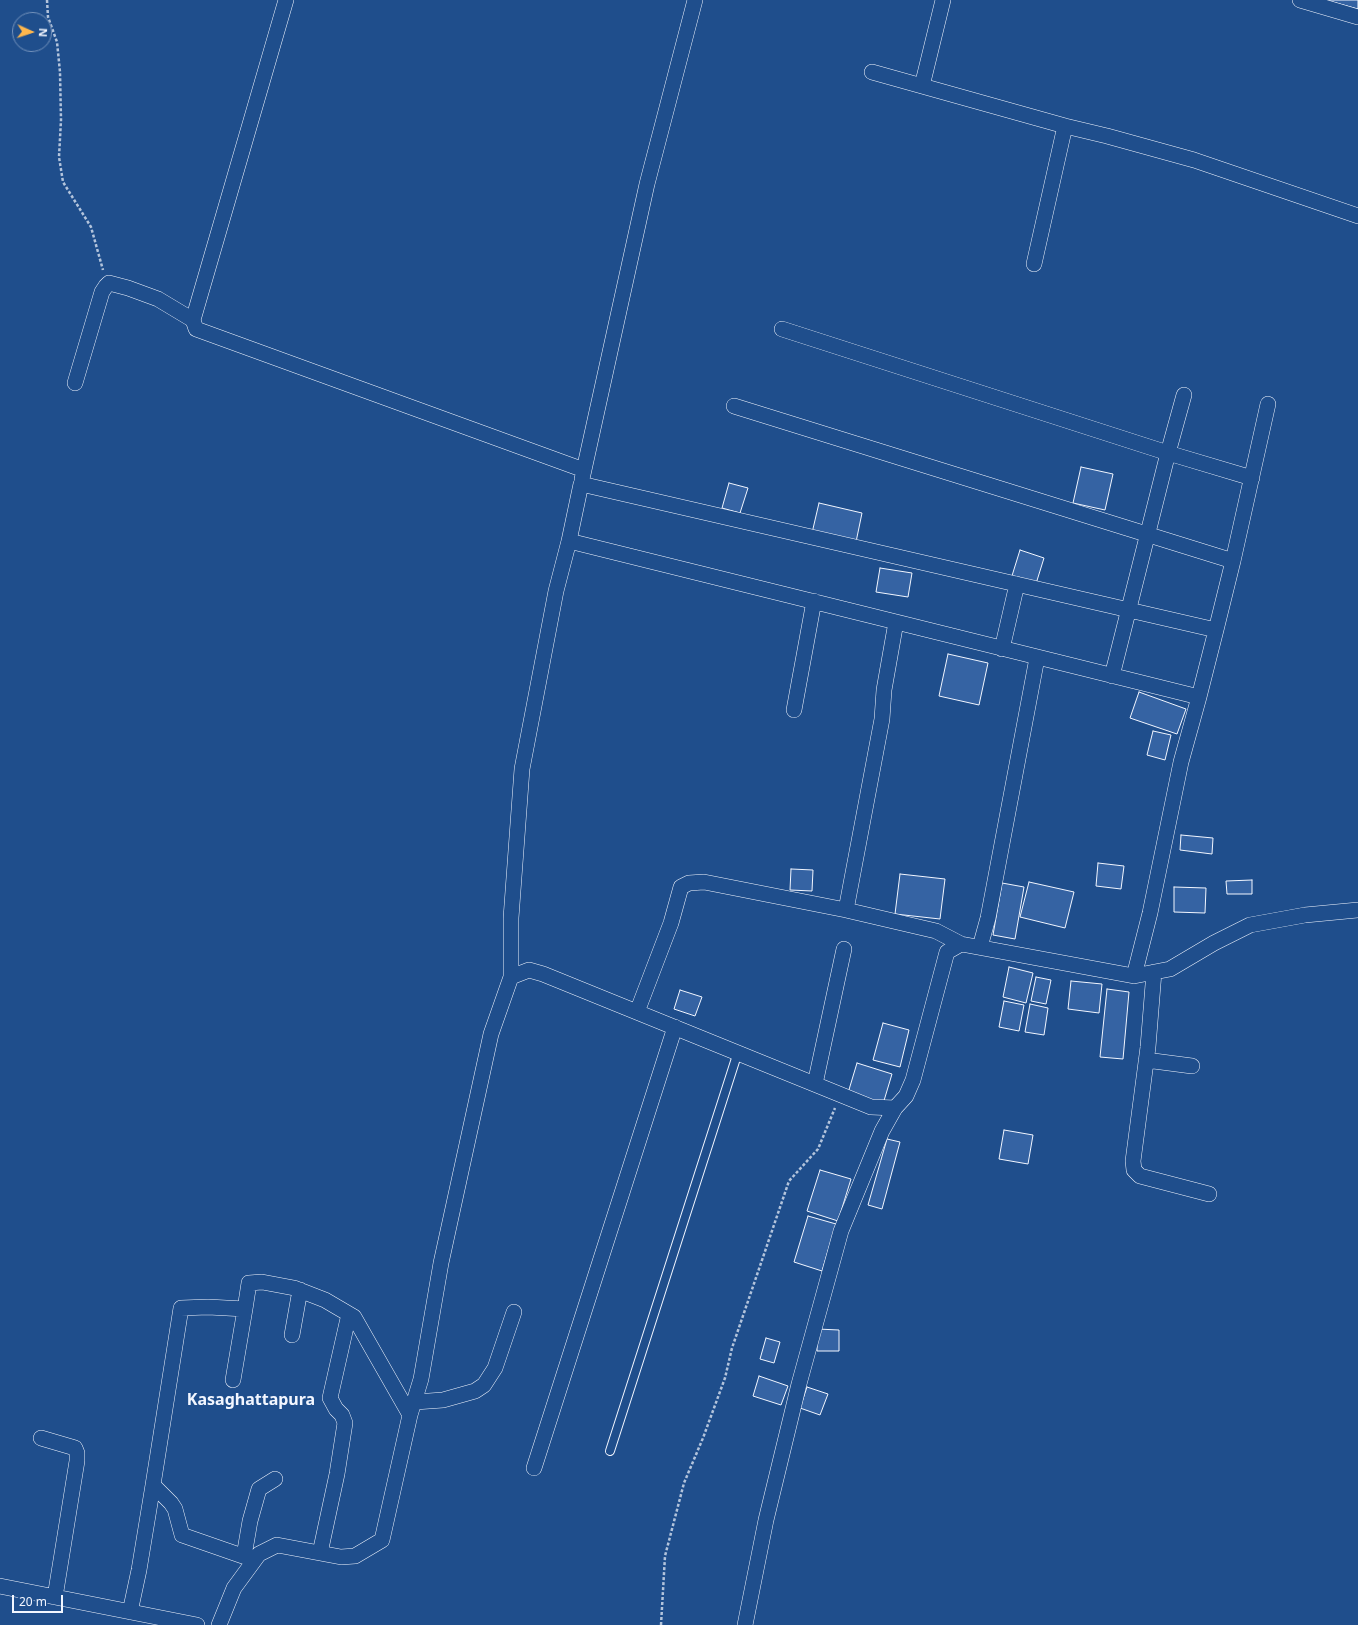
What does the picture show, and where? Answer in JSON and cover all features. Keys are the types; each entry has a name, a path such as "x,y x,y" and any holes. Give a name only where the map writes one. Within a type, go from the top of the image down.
{"street":[{"path":"286,0 193,320 196,329 582,477 1017,584 1216,630"},
{"path":"153,1485 175,1509 182,1535 249,1558 277,1545 341,1557 355,1556 382,1540 412,1409 421,1379 441,1263 491,1034 511,977 511,918 522,769 556,592 570,542 582,477 647,184 695,0"},
{"path":"922,86 943,0"},
{"path":"1300,0 1358,18"},
{"path":"872,72 1065,126 1194,160 1358,216"},
{"path":"1034,264 1065,126"},
{"path":"75,383 102,292 110,283 158,299 193,320"},
{"path":"782,329 1168,453 1252,478"},
{"path":"1112,676 1184,395"},
{"path":"1134,976 1150,913 1181,762 1233,561 1268,404"},
{"path":"734,406 1233,561"},
{"path":"570,542 1199,697"},
{"path":"1002,649 1017,584"},
{"path":"794,710 814,601"},
{"path":"846,910 882,719 884,690 896,622"},
{"path":"980,947 988,918 1037,658"},
{"path":"637,1012 671,924 681,887 689,882 704,882 846,910 936,931 961,944 1134,976 1170,969 1214,943 1250,925 1305,915 1358,910"},
{"path":"745,1625 766,1520 797,1391 841,1231 882,1132 895,1108 906,1096 913,1080 947,952 961,944"},
{"path":"815,1084 844,949"},
{"path":"511,977 529,970 738,1052 871,1108 895,1108"},
{"path":"1154,972 1134,1170 1140,1176 1209,1194"},
{"path":"534,1468 675,1027"},
{"path":"1146,1060 1192,1066"},
{"path":"233,1380 249,1283 262,1282 300,1290 325,1300 354,1318 412,1409"},
{"path":"292,1335 300,1290"},
{"path":"130,1612 153,1485 181,1308 208,1307 245,1309"},
{"path":"412,1409 475,1391 484,1385 495,1368 514,1312"},
{"path":"320,1553 338,1474 345,1423 342,1415 336,1409 330,1398 349,1314"},
{"path":"41,1438 75,1448 77,1453 77,1461 55,1597"},
{"path":"219,1625 234,1588 249,1558 250,1521 259,1489 275,1479"},
{"path":"0,1586 196,1625"}],"lane":[{"path":"610,1451 738,1052"}],"path":[{"path":"47,0 48,18 57,42 60,72 61,120 59,157 63,182 91,227 101,261 106,286"},
{"path":"661,1625 665,1556 684,1483 703,1438 725,1378 732,1348 790,1181 818,1149 840,1095"}],"building":[{"path":"1325,0 1358,0 1358,9"},
{"path":"1081,467 1113,474 1105,510 1073,503"},
{"path":"729,483 748,488 740,513 722,508"},
{"path":"819,503 862,513 856,542 812,533"},
{"path":"1020,550 1044,558 1035,587 1011,579"},
{"path":"880,568 912,573 908,597 876,592"},
{"path":"948,654 988,663 979,705 939,696"},
{"path":"1139,692 1186,709 1177,734 1130,718"},
{"path":"1153,731 1171,735 1165,760 1147,755"},
{"path":"1181,835 1213,838 1212,854 1180,850"},
{"path":"1098,863 1124,866 1121,889 1096,886"},
{"path":"791,869 813,870 812,891 790,890"},
{"path":"900,874 945,879 940,919 895,914"},
{"path":"1252,880 1252,894 1227,894 1226,881"},
{"path":"1029,882 1074,892 1065,928 1020,917"},
{"path":"1002,883 1024,887 1015,939 993,935"},
{"path":"1174,887 1206,888 1205,913 1174,912"},
{"path":"1009,967 1033,973 1026,1003 1003,997"},
{"path":"1036,977 1051,980 1046,1004 1031,1001"},
{"path":"1071,981 1102,984 1099,1013 1068,1009"},
{"path":"1107,989 1129,992 1123,1059 1100,1057"},
{"path":"680,990 702,997 695,1016 674,1009"},
{"path":"1004,1001 1024,1005 1019,1031 999,1027"},
{"path":"1030,1004 1048,1008 1044,1035 1025,1032"},
{"path":"883,1023 909,1030 900,1067 873,1060"},
{"path":"857,1063 892,1074 883,1104 848,1093"},
{"path":"1004,1130 1033,1135 1028,1164 999,1159"},
{"path":"887,1139 900,1142 882,1209 868,1205"},
{"path":"820,1170 851,1179 838,1221 807,1211"},
{"path":"808,1216 836,1224 822,1271 794,1262"},
{"path":"817,1329 839,1330 839,1351 817,1351"},
{"path":"766,1338 780,1342 774,1363 760,1359"},
{"path":"759,1376 788,1386 781,1405 753,1396"},
{"path":"807,1387 828,1394 820,1415 800,1408"}],"district":[{"name":"Kasaghattapura","path":"251,1400"}]}
